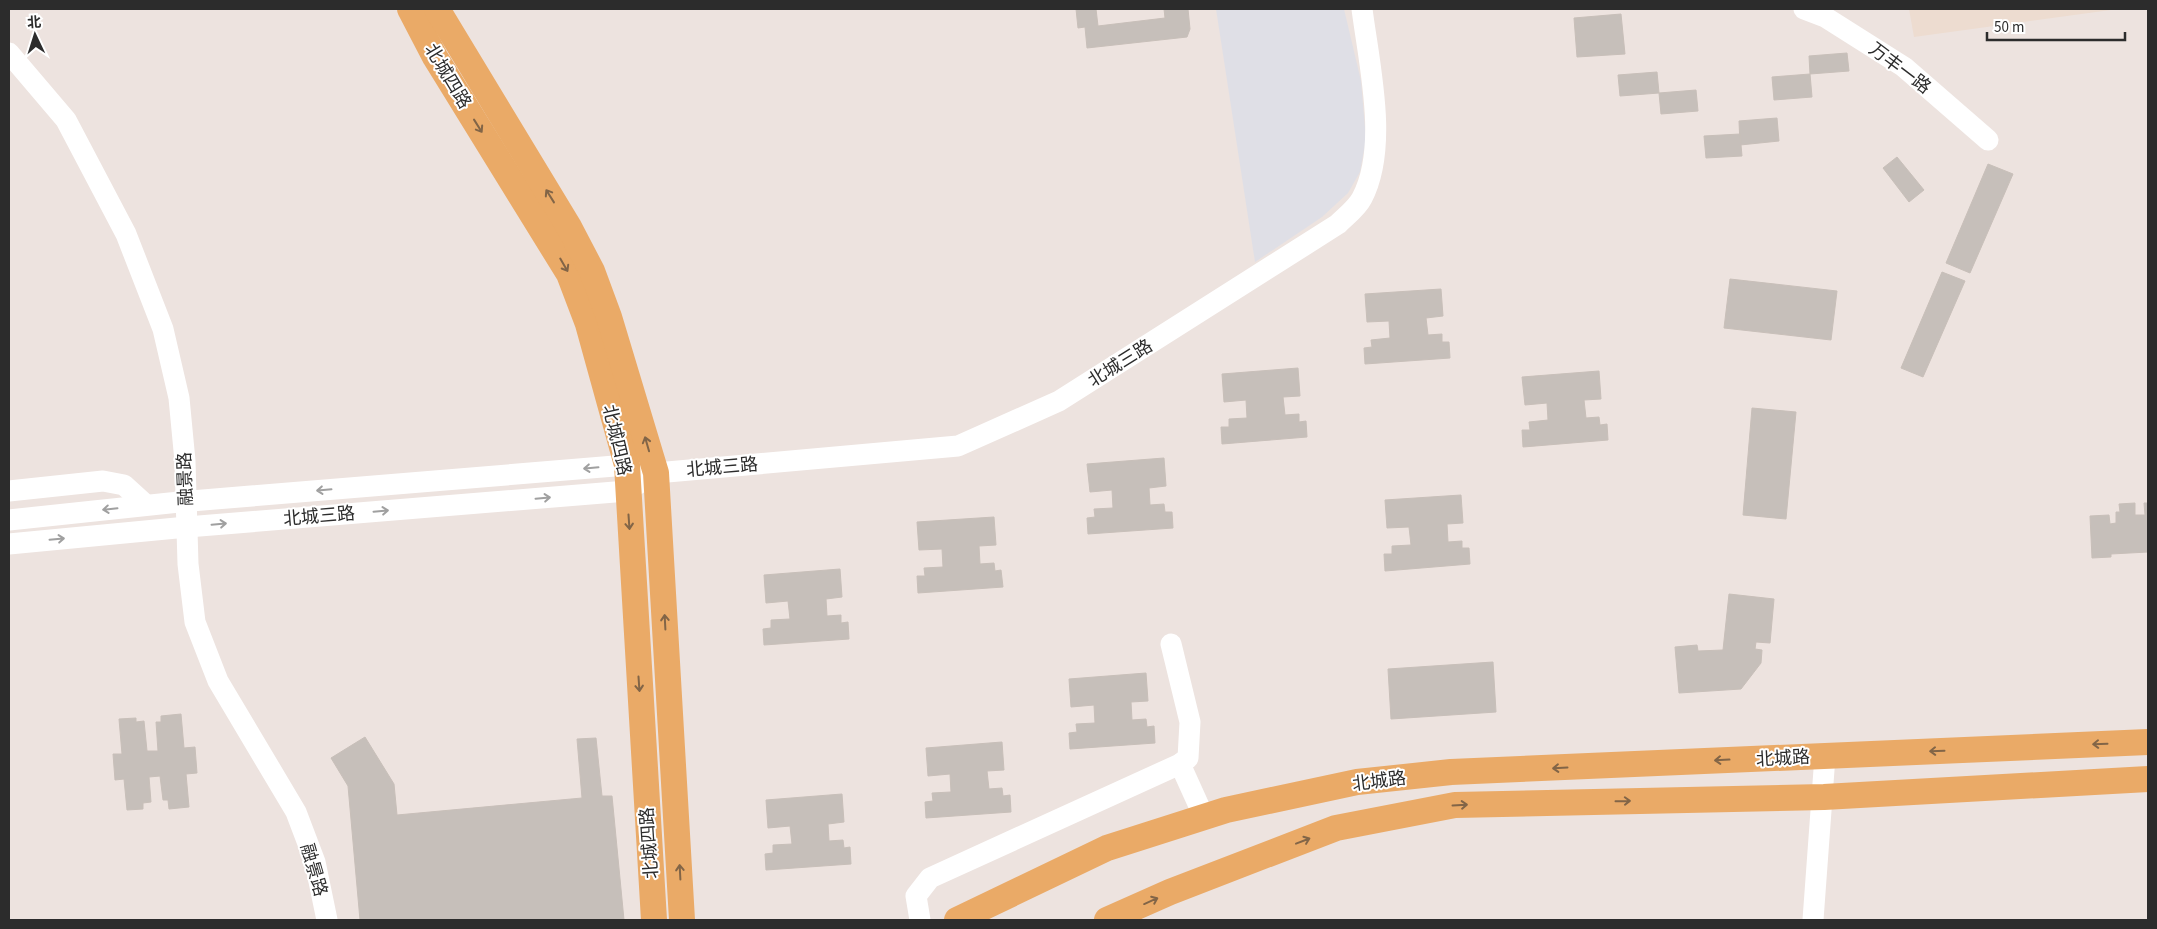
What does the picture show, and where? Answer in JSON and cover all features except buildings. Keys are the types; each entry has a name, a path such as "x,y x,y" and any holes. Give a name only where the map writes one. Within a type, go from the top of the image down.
{"main road":[{"name":"北城四路","path":"410,9 435,57 569,274 588,324 627,465 627,491 654,920"},
{"name":"北城四路","path":"437,9 569,227 592,271 609,317 656,474 682,920"},
{"name":"北城路","path":"958,920 1107,848 1226,810 1357,782 1451,772 2148,742"},
{"name":"北城路","path":"1107,920 1170,892 1336,828 1455,805 1824,796 2148,780"}],"street":[{"name":"北城三路","path":"9,520 146,505 627,465 656,474 958,446 1059,402 1338,224 1361,200 1374,168 1375,120 1362,9"},
{"name":"万丰一路","path":"1804,9 1825,17 1904,67 1988,140"},
{"name":"融景路","path":"9,53 66,120 126,234 165,338 179,398 185,461 192,605 202,642 218,681 296,812 315,862 327,920"},
{"name":"北城三路","path":"9,544 187,527 627,491 656,474"},
{"path":"9,491 103,481 124,485 146,505"},
{"path":"920,920 916,896 930,878 1180,764 1188,758 1190,722 1171,644"},
{"name":"北城路","path":"1813,920 1824,796 1825,756"},
{"path":"1180,764 1204,817"}],"shaded area":[{"path":"1216,9 1344,9 1361,81 1366,139 1360,172 1348,193 1322,217 1255,262"},
{"path":"1909,9 2118,9 1914,37"}]}
